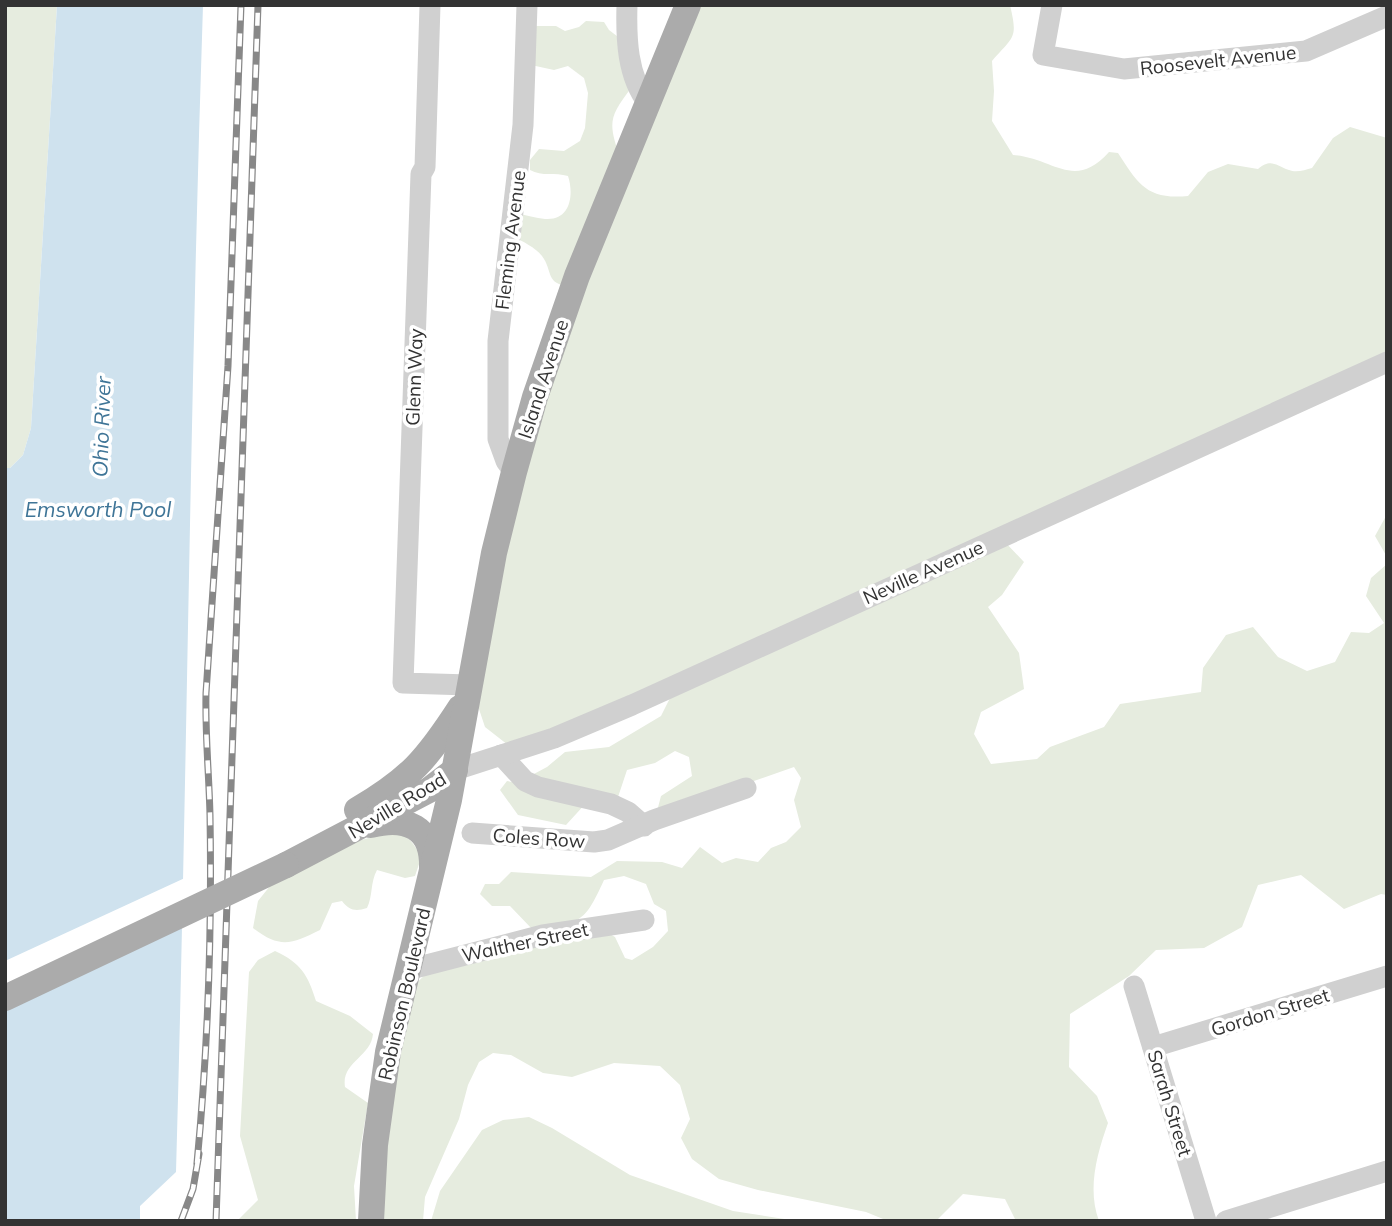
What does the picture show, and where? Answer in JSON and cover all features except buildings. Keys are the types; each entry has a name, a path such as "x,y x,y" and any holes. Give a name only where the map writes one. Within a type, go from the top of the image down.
{"main road":[{"name":"Island Avenue","path":"455,770 494,553 535,397 577,276 688,5"},
{"path":"350,824 418,767 468,692"},
{"name":"Neville Road","path":"5,998 284,856 429,790 455,770"},
{"name":"Robinson Boulevard","path":"370,1221 375,1144 388,1052 432,877 455,770"},
{"path":"350,824 402,821 417,828 430,846 433,856 432,877"},
{"name":"Neville Road","path":"5,978 284,856"}],"street":[{"name":"Glenn Way","path":"430,5 425,167 421,174 403,683 468,692"},
{"name":"Fleming Avenue","path":"514,471 506,461 498,439 498,341 523,125 527,5"},
{"path":"626,5 628,47 634,79 639,92 648,103"},
{"name":"Roosevelt Avenue","path":"1052,5 1043,55 1124,69 1306,51 1387,16"},
{"name":"Neville Avenue","path":"455,770 554,738 632,705 1387,362"},
{"path":"500,755 531,784 611,804 628,812 644,826"},
{"name":"Coles Row","path":"472,833 594,842 608,840 746,788"},
{"name":"Walther Street","path":"407,970 543,935 644,920"},
{"name":"Gordon Street","path":"1153,1047 1387,976"},
{"name":"Sarah Street","path":"1134,986 1206,1221"},
{"path":"1226,1221 1387,1171"}],"shaded area":[{"path":"5,5 57,5 31,428 23,455 10,468 5,468"},
{"path":"695,5 1010,5 1014,31 992,61 992,121 1013,155 1074,171 1097,163 1109,152 1118,153 1145,188 1163,195 1188,196 1208,172 1228,164 1258,169 1266,164 1273,164 1295,171 1312,168 1333,138 1350,127 1387,138 1387,362 551,734 508,745 485,727 474,694 543,391"},
{"path":"586,21 604,22 609,30 626,43 632,87 618,106 613,121 612,129 621,160 570,286 553,280 539,253 513,236 516,213 542,219 560,216 565,211 571,191 568,176 530,170 530,160 539,149 564,151 580,141 585,128 588,93 584,78 568,66 554,70 531,65 526,26 556,26 565,31 579,27"},
{"path":"1387,516 1387,557 1375,536"},
{"path":"1004,541 1024,562 1002,595 988,607 1019,653 1024,689 981,712 974,734 991,764 1037,759 1050,747 1104,727 1120,704 1201,692 1203,668 1226,635 1253,627 1278,657 1307,671 1335,662 1351,632 1369,633 1384,623 1366,596 1371,578 1387,564 1387,895 1381,894 1344,909 1301,875 1258,885 1242,927 1204,948 1156,950 1129,976 1070,1014 1069,1067 1097,1096 1108,1123 1095,1172 1094,1197 1099,1221 1016,1221 1005,1199 963,1194 936,1221 888,1221 866,1212 758,1190 719,1179 692,1159 681,1138 690,1119 680,1085 660,1066 614,1063 572,1077 543,1073 511,1055 493,1053 479,1062 468,1085 459,1119 425,1197 423,1221 372,1221 404,995 429,971 599,928 615,937 625,958 632,960 653,947 668,931 666,911 654,904 646,884 624,876 604,880 591,906 579,919 533,930 510,906 492,906 480,894 485,884 499,884 511,872 591,877 617,861 662,862 682,868 700,847 722,863 736,858 758,862 771,848 786,842 801,827 794,800 801,778 794,767 656,815 661,796 692,776 689,757 675,751 655,763 627,770 618,797 587,802 566,825 518,815 500,790 507,781 517,783 547,767 565,752 609,747 661,716 674,690"},
{"path":"388,832 405,836 415,847 421,858 415,876 405,878 377,870 367,908 356,910 342,901 332,903 320,930 302,939 279,942 253,928 258,901 270,886 352,843"},
{"path":"275,951 291,960 302,971 316,1001 350,1016 373,1034 371,1042 347,1071 345,1078 345,1087 368,1103 354,1186 356,1221 237,1221 258,1200 240,1136 249,972 258,960"},
{"path":"529,1117 630,1175 733,1211 797,1221 431,1221 440,1191 482,1130 503,1120"}],"water":[{"name":"Emsworth Pool","path":"57,5 203,5 176,1172 140,1206 140,1221 5,1221 5,468 10,468 23,455 31,428"}],"pier":[{"path":"187,877 186,921 5,1010 5,961"}],"railway":[{"path":"197,1163 210,946 206,693 228,366 241,5"},
{"path":"216,1221 258,5"},
{"path":"181,1221 193,1189 199,1154"}],"water label":[{"name":"Ohio River","path":"102,427"}]}
